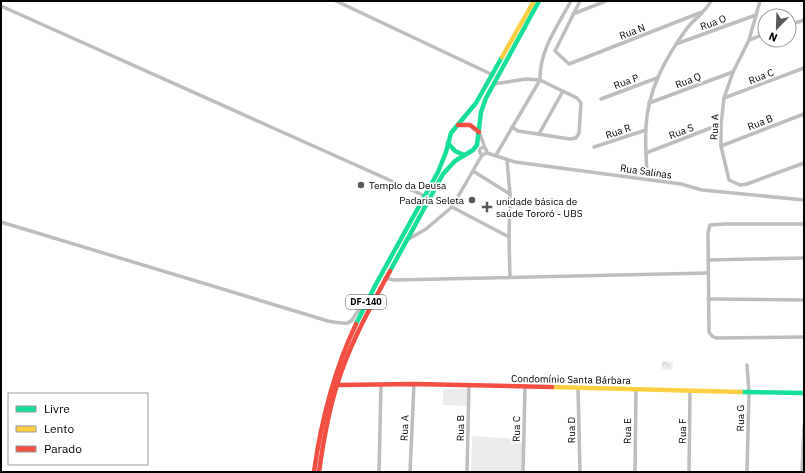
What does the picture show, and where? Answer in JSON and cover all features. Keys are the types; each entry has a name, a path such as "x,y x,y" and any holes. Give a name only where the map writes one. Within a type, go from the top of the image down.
{"main road":[{"name":"DF-140","path":"314,472 320,433 332,383 342,355 365,304 440,168 451,133 476,103 534,1"},
{"path":"470,152 477,145 483,105 540,1"},
{"path":"457,125 469,125 479,132"},
{"path":"448,143 455,151 464,155"},
{"name":"DF-140","path":"319,472 324,438 337,385 358,331 385,278 443,174 451,165 470,152"},
{"name":"Condomínio Santa Bárbara","path":"337,385 414,384 804,393"}],"street":[{"path":"336,1 493,75"},
{"path":"496,155 540,80 540,69 548,44 571,1"},
{"path":"573,14 580,1"},
{"path":"573,14 606,1"},
{"path":"647,172 646,130 649,103 657,78 675,44 687,27 711,1"},
{"name":"Rua A","path":"760,1 749,40 733,72 724,98 721,146 729,180 740,185 748,184 804,162"},
{"path":"1,6 425,196"},
{"name":"Rua N","path":"573,14 555,51 569,64 702,12"},
{"name":"Rua O","path":"675,44 756,15"},
{"path":"749,40 757,37"},
{"name":"Rua C","path":"724,98 804,68"},
{"name":"Rua Q","path":"649,103 733,72"},
{"name":"Rua P","path":"601,99 657,78"},
{"path":"494,84 526,80 540,80 577,98 581,103 579,133 576,138 570,140 518,131 512,127"},
{"path":"539,134 563,91"},
{"name":"Rua B","path":"721,146 804,114"},
{"name":"Rua S","path":"646,153 722,124"},
{"name":"Rua R","path":"594,147 646,130"},
{"path":"470,152 485,155 487,153 479,132"},
{"path":"405,242 426,229 452,207 473,171 481,154 481,149 485,148"},
{"name":"Rua Salinas","path":"487,153 507,160 681,184 702,190 804,200"},
{"path":"507,160 510,194 510,277"},
{"path":"473,171 510,194"},
{"path":"452,207 509,237"},
{"path":"1,222 328,321 343,324 350,323 362,304 365,304"},
{"path":"804,224 725,224 710,226 708,233 709,332 712,336 716,338 804,337"},
{"path":"708,260 804,258"},
{"path":"385,278 394,280 708,273"},
{"path":"708,299 804,300"},
{"name":"Rua G","path":"747,365 749,392 747,472"},
{"name":"Rua A","path":"410,472 414,384"},
{"path":"379,472 381,385"},
{"name":"Rua B","path":"468,472 469,385"},
{"name":"Rua C","path":"523,472 525,386"},
{"name":"Rua D","path":"578,388 580,472"},
{"name":"Rua E","path":"635,472 636,389"},
{"name":"Rua F","path":"689,472 690,391"},
{"path":"802,472 804,426"}],"green space":[{"path":"662,361 673,362 672,370 662,369"},
{"path":"443,389 468,389 468,406 443,405"},
{"path":"472,436 523,439 522,472 471,471"}],"traffic: fast":[{"path":"390,271 443,174 455,161 473,150 477,145 481,112 486,98 539,1"},
{"path":"356,324 376,284 438,172 446,152 451,133 476,103 502,57"},
{"path":"448,143 455,151 464,155"},
{"path":"741,392 804,393"}],"traffic: slow":[{"path":"502,57 534,1"},
{"path":"552,387 741,392"}],"traffic: jam":[{"path":"458,125 470,125 479,132"},
{"path":"319,472 328,417 342,370 360,327 390,271"},
{"path":"314,472 320,434 329,396 341,360 356,324"},
{"path":"337,385 414,384 552,387"}],"place":[{"name":"Templo da Deusa","path":"361,185"},
{"name":"Padaria Seleta","path":"472,200"},
{"name":"unidade básica de saúde Tororó - UBS","path":"487,207"}]}
